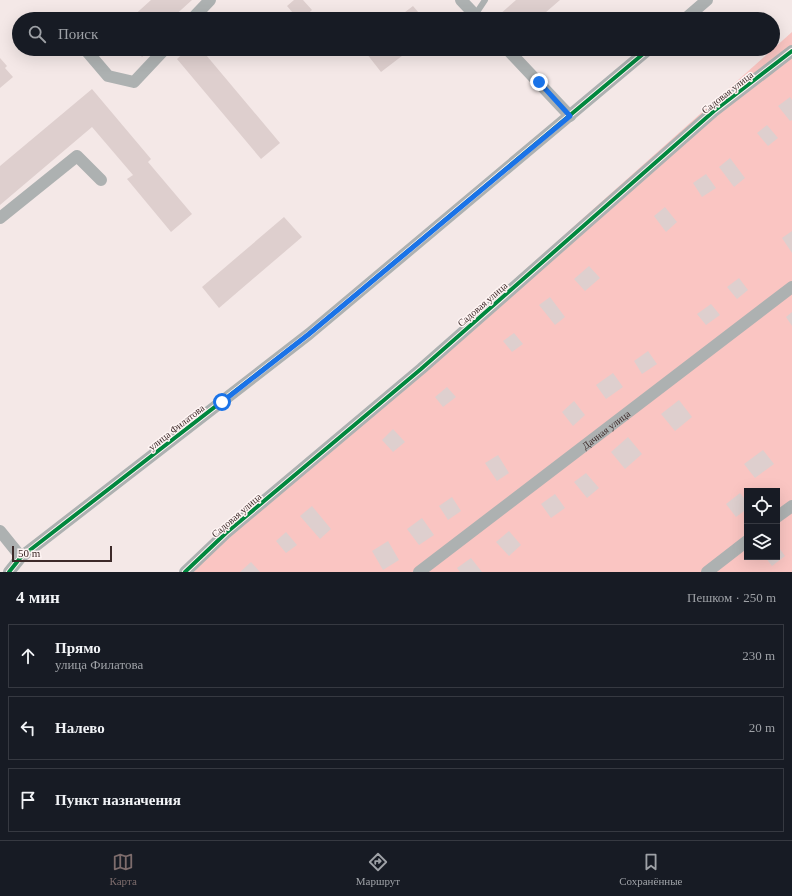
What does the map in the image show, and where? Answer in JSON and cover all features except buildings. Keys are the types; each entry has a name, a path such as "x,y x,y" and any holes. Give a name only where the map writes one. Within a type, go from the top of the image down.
{"street":[{"path":"199,12 210,0"},
{"path":"461,0 472,12"},
{"path":"693,12 707,0"},
{"name":"Садовая улица","path":"185,572 226,533 421,369 714,111 792,51"},
{"path":"91,56 108,76 134,82 158,56"},
{"path":"514,56 570,116"},
{"name":"улица Филатова","path":"8,572 21,557 309,334 642,56"},
{"path":"0,218 77,156 102,180"},
{"name":"Дачная улица","path":"419,572 792,287"},
{"path":"780,516 792,506"},
{"path":"0,531 21,557"},
{"path":"706,572 744,543"}],"lane":[{"path":"479,12 485,0"}],"shaded area":[{"path":"792,32 792,572 186,572 765,56 780,56 780,43"}],"cycle path":[{"path":"185,572 226,533 421,369 714,111 792,51"},
{"path":"9,572 21,557 309,334 641,56"}],"route":[{"path":"222,402 309,334 570,116 539,82"}]}
